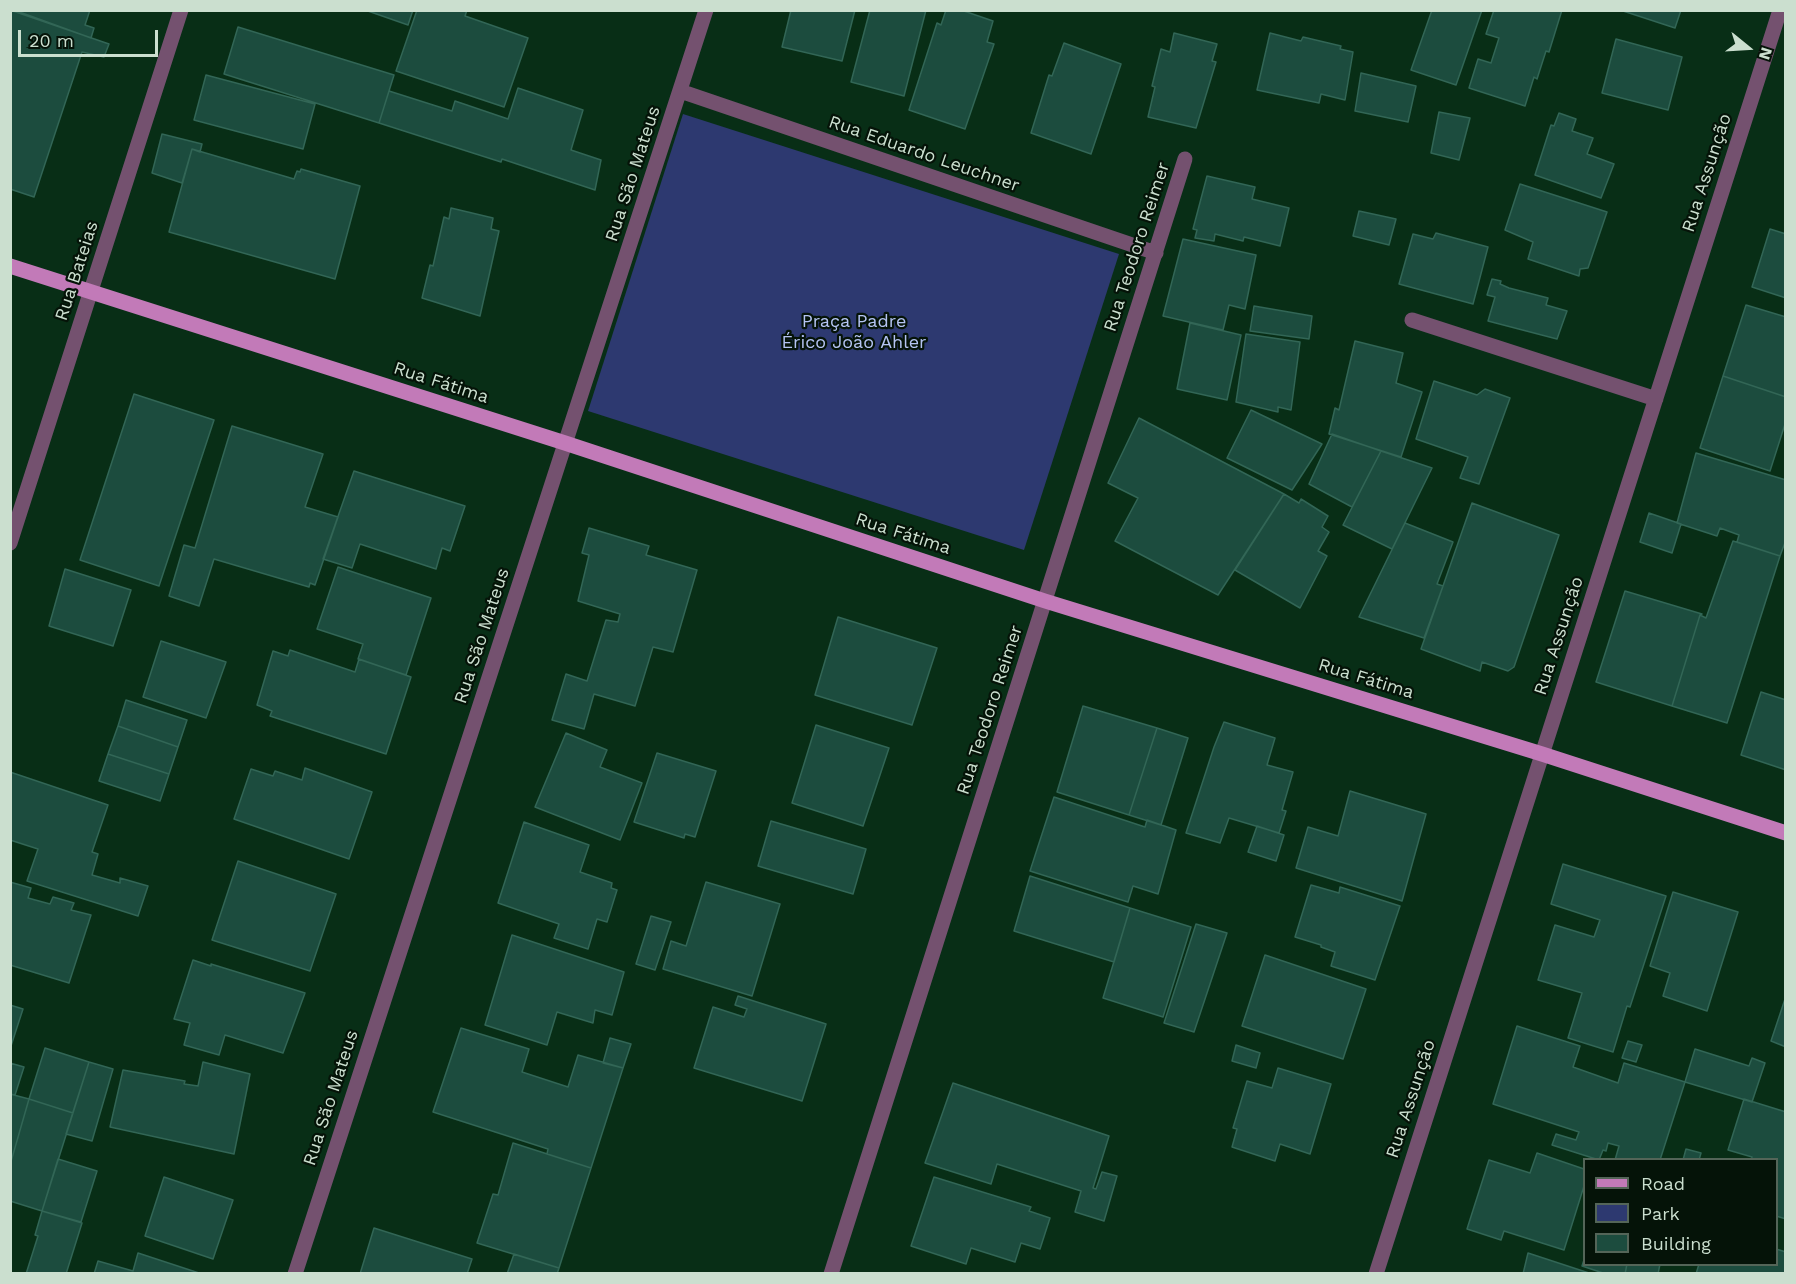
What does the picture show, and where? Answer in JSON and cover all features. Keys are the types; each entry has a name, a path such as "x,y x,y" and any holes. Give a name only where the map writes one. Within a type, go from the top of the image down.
{"main road":[{"name":"Rua Fátima","path":"10,266 565,443 1045,601 1542,754 1785,833"}],"street":[{"name":"Rua Bateias","path":"10,543 181,10"},
{"name":"Rua São Mateus","path":"295,1274 706,10"},
{"name":"Rua Assunção","path":"1376,1274 1780,10"},
{"name":"Rua Eduardo Leuchner","path":"680,92 1156,253"},
{"name":"Rua Teodoro Reimer","path":"831,1274 1185,159"},
{"path":"1412,321 1656,399"}],"green space":[{"name":"Praça Padre Érico João Ahler","path":"683,114 1119,254 1024,550 588,411"}],"building":[{"path":"10,10 109,44 104,57 82,52 34,197 10,189"},
{"path":"14,10 90,10 85,25 94,28 91,38"},
{"path":"365,10 413,10 408,25"},
{"path":"417,10 467,10 465,16 528,38 504,107 396,71"},
{"path":"791,10 855,10 842,61 782,47"},
{"path":"870,10 926,10 904,96 851,82"},
{"path":"946,10 961,10 993,21 987,42 994,44 965,129 909,110 937,23 941,25"},
{"path":"1432,10 1482,10 1456,85 1411,70"},
{"path":"1494,10 1562,10 1549,52 1546,51 1537,79 1534,77 1525,106 1469,88 1478,59 1491,63 1499,38 1486,34"},
{"path":"1620,10 1681,10 1675,28"},
{"path":"238,27 394,75 379,123 224,74"},
{"path":"1174,33 1217,44 1212,61 1216,62 1196,128 1148,117 1155,87 1152,86 1161,49 1170,52"},
{"path":"1270,33 1301,41 1303,37 1341,46 1340,49 1353,52 1345,100 1321,94 1319,103 1257,90"},
{"path":"1616,39 1682,57 1668,110 1602,93"},
{"path":"1064,43 1121,64 1091,154 1031,133 1049,75 1052,76"},
{"path":"1361,73 1416,86 1408,122 1355,111"},
{"path":"206,75 315,104 303,149 194,120"},
{"path":"518,88 583,110 571,150 601,160 595,190 502,159 501,162 379,123 389,91 452,111 455,101 508,119"},
{"path":"1439,112 1470,118 1459,160 1431,153"},
{"path":"1559,113 1576,119 1572,131 1593,138 1587,154 1614,164 1601,198 1535,175 1551,125 1554,126"},
{"path":"162,134 202,144 200,152 192,149 182,183 152,173"},
{"path":"192,149 294,179 297,171 300,172 301,169 360,186 335,279 169,232"},
{"path":"1207,176 1255,187 1252,199 1289,208 1280,246 1244,237 1243,241 1215,234 1214,241 1195,238 1197,230 1193,229"},
{"path":"1520,184 1607,212 1588,268 1580,269 1579,276 1528,259 1533,242 1505,230"},
{"path":"451,208 493,218 491,229 499,231 480,316 422,298 430,265 433,266 444,217 449,219"},
{"path":"1359,211 1396,219 1389,245 1353,236"},
{"path":"1770,229 1786,234 1786,298 1752,287"},
{"path":"1436,233 1488,247 1473,304 1399,284 1413,234 1433,239"},
{"path":"1183,239 1256,255 1245,309 1229,305 1223,330 1163,316"},
{"path":"1492,279 1501,281 1500,284 1509,288 1548,298 1546,305 1567,311 1557,339 1488,321 1495,297 1487,295"},
{"path":"1746,305 1786,317 1786,397 1723,376"},
{"path":"1254,306 1312,316 1309,339 1250,331"},
{"path":"1190,323 1241,335 1227,400 1177,389"},
{"path":"1246,334 1300,342 1291,410 1278,407 1278,412 1236,402"},
{"path":"1355,341 1403,353 1396,383 1422,392 1401,457 1329,434 1335,408 1339,410"},
{"path":"1723,376 1786,397 1786,421 1770,471 1700,448"},
{"path":"1434,381 1477,395 1485,389 1510,398 1479,484 1460,478 1468,457 1416,439"},
{"path":"134,394 214,420 159,586 80,560"},
{"path":"1251,410 1322,444 1292,490 1227,458"},
{"path":"1139,418 1284,494 1218,595 1115,541 1138,498 1108,483"},
{"path":"232,426 323,454 305,507 338,517 315,585 310,583 309,587 214,559 199,606 169,596 184,545 195,548"},
{"path":"1332,434 1381,451 1352,507 1309,484"},
{"path":"1381,451 1432,468 1392,549 1343,525"},
{"path":"1696,453 1786,480 1786,540 1780,556 1737,542 1739,535 1720,528 1717,536 1677,523"},
{"path":"354,471 465,506 450,551 442,548 436,569 360,544 352,568 323,559"},
{"path":"1284,494 1299,503 1301,499 1328,516 1322,527 1329,532 1318,551 1327,556 1300,608 1235,570"},
{"path":"1472,503 1559,535 1514,667 1508,671 1482,662 1480,671 1421,649"},
{"path":"1649,513 1681,524 1672,553 1640,542"},
{"path":"1405,523 1453,542 1437,584 1443,586 1424,638 1359,617"},
{"path":"589,528 649,546 646,555 697,570 673,652 653,647 635,706 594,694 584,729 552,720 566,674 587,681 606,620 618,622 620,614 578,601 589,555 582,553"},
{"path":"1733,541 1780,556 1727,723 1672,706 1700,615 1706,618"},
{"path":"338,567 431,598 406,675 358,659 363,644 317,629"},
{"path":"65,569 131,590 113,646 49,626"},
{"path":"1625,591 1702,614 1672,706 1596,682"},
{"path":"838,617 937,648 912,725 815,695"},
{"path":"161,641 226,662 206,718 143,697"},
{"path":"290,650 355,672 359,659 411,677 386,754 270,716 272,711 257,705 273,651 288,656"},
{"path":"1761,692 1786,700 1786,770 1741,755"},
{"path":"126,700 187,720 178,747 118,726"},
{"path":"1083,706 1157,728 1129,815 1057,792"},
{"path":"1224,722 1275,738 1267,765 1293,772 1282,810 1286,811 1279,833 1229,818 1220,843 1186,833"},
{"path":"816,725 889,748 863,826 792,803"},
{"path":"118,726 178,747 169,774 108,754"},
{"path":"1157,728 1188,738 1161,825 1129,815"},
{"path":"566,733 607,750 600,767 642,783 620,840 535,807"},
{"path":"657,753 716,771 695,837 685,834 684,838 634,822"},
{"path":"108,754 169,774 160,801 99,781"},
{"path":"305,768 372,792 349,859 234,819 251,769 273,776 275,771 302,780"},
{"path":"10,772 108,805 92,852 98,854 92,875 120,883 120,878 148,886 138,916 27,881 38,849 10,840"},
{"path":"1350,791 1426,814 1402,901 1296,868 1308,827 1338,836"},
{"path":"1054,797 1145,827 1147,820 1176,830 1158,894 1133,886 1128,902 1030,871"},
{"path":"771,821 866,849 853,894 758,866"},
{"path":"524,822 589,845 580,872 612,883 611,888 617,890 607,922 597,919 588,949 554,938 559,924 498,903"},
{"path":"1257,826 1284,835 1276,861 1248,852"},
{"path":"238,861 336,894 310,971 212,940"},
{"path":"1563,864 1666,896 1613,1052 1568,1038 1582,993 1538,980 1555,925 1594,937 1600,920 1551,904"},
{"path":"1030,876 1130,908 1114,962 1014,931"},
{"path":"10,882 31,888 28,898 50,904 53,897 74,903 71,910 91,915 69,983 10,965"},
{"path":"706,882 780,904 752,996 663,969 671,941 686,946"},
{"path":"1311,885 1339,893 1340,887 1400,906 1375,980 1331,966 1335,952 1295,937"},
{"path":"1673,892 1738,912 1707,1011 1663,996 1670,973 1650,966"},
{"path":"1130,908 1191,927 1163,1017 1103,998"},
{"path":"651,916 671,922 655,970 636,964"},
{"path":"1196,924 1227,933 1194,1032 1164,1023"},
{"path":"512,935 624,972 612,1015 595,1010 593,1023 557,1012 547,1045 485,1025"},
{"path":"1265,955 1366,989 1343,1059 1242,1026"},
{"path":"193,960 305,993 283,1053 225,1035 219,1055 184,1045 190,1023 174,1019"},
{"path":"738,996 826,1024 802,1101 694,1068 713,1007 744,1017 747,1009 735,1005"},
{"path":"1786,996 1786,1047 1771,1041"},
{"path":"10,1005 23,1009 10,1049"},
{"path":"1517,1026 1580,1046 1573,1067 1618,1083 1624,1063 1685,1082 1661,1158 1616,1158 1619,1146 1608,1143 1606,1151 1603,1150 1600,1158 1593,1158 1552,1145 1556,1134 1576,1140 1579,1132 1493,1104"},
{"path":"461,1028 529,1049 522,1072 568,1087 578,1055 623,1068 591,1168 547,1154 548,1149 433,1112"},
{"path":"610,1038 631,1044 623,1068 603,1063"},
{"path":"1628,1041 1642,1045 1636,1062 1622,1058"},
{"path":"1236,1045 1260,1053 1256,1068 1232,1061"},
{"path":"45,1048 89,1062 73,1113 29,1099"},
{"path":"1695,1049 1749,1066 1752,1058 1765,1063 1752,1102 1685,1082"},
{"path":"89,1062 113,1069 92,1141 66,1134"},
{"path":"203,1062 250,1074 234,1154 110,1127 123,1070 185,1081 184,1084 198,1086"},
{"path":"10,1063 24,1067 15,1095 10,1094"},
{"path":"1278,1068 1331,1084 1310,1154 1280,1144 1275,1161 1232,1147 1237,1129 1233,1128 1247,1081 1272,1088"},
{"path":"953,1083 1109,1136 1093,1188 1096,1189 1102,1172 1117,1176 1104,1221 1075,1212 1081,1191 997,1164 991,1184 925,1163"},
{"path":"10,1094 29,1099 10,1165"},
{"path":"29,1099 73,1113 42,1211 10,1201 10,1165"},
{"path":"1744,1099 1786,1112 1786,1219 1778,1217 1778,1158 1752,1158 1728,1150"},
{"path":"513,1143 591,1168 559,1268 477,1243 493,1194 498,1195"},
{"path":"1686,1149 1701,1153 1700,1158 1684,1158"},
{"path":"1537,1153 1583,1169 1583,1189 1564,1250 1504,1231 1501,1240 1467,1229 1489,1160 1530,1173"},
{"path":"58,1159 97,1171 81,1222 42,1211"},
{"path":"164,1177 233,1200 213,1259 145,1236"},
{"path":"934,1177 1031,1207 1029,1211 1050,1218 1040,1249 1021,1243 1015,1262 971,1248 966,1264 911,1246"},
{"path":"42,1211 82,1223 66,1274 26,1274 38,1236 35,1235"},
{"path":"374,1228 472,1259 467,1274 360,1274"},
{"path":"1778,1250 1786,1252 1786,1274 1696,1274 1698,1266 1778,1266"},
{"path":"138,1253 202,1274 94,1274 98,1261 133,1271"},
{"path":"1528,1253 1592,1274 1523,1274"},
{"path":"514,1254 559,1268 557,1274 507,1274"},
{"path":"1583,1263 1583,1266 1627,1266 1625,1274 1606,1274 1582,1266"},
{"path":"1627,1266 1660,1266 1658,1274 1625,1274"}]}
